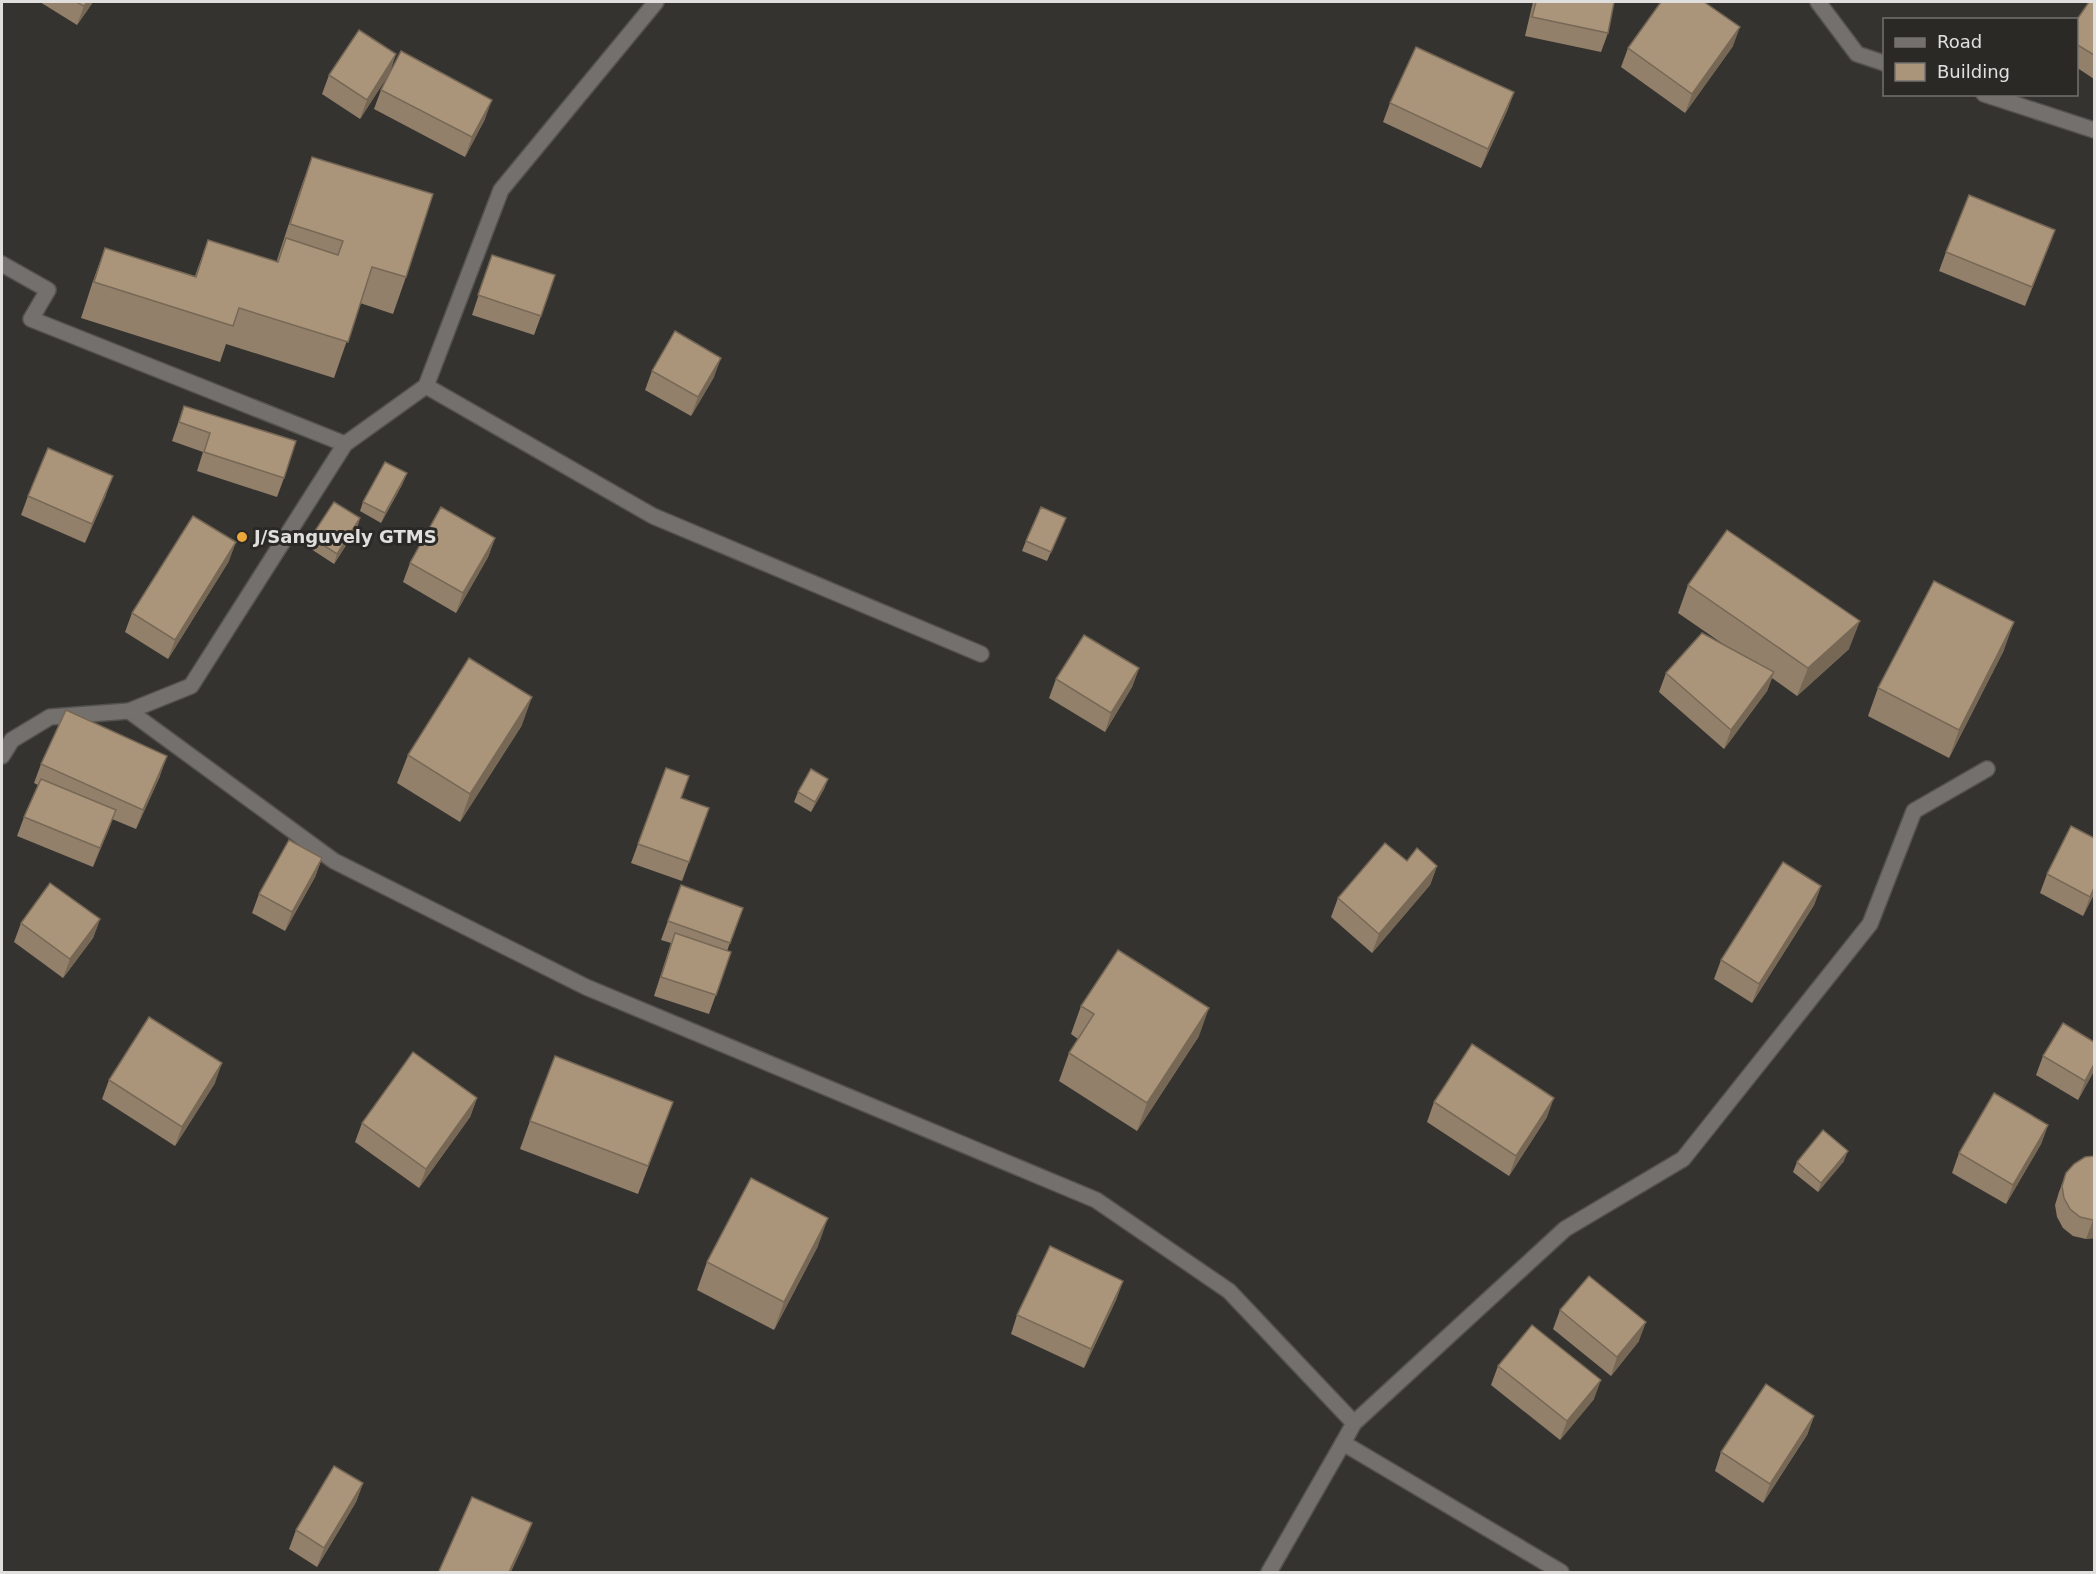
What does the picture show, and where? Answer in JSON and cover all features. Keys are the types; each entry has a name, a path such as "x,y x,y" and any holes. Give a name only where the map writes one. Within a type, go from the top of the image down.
{"street":[{"path":"2,756 12,740 50,717 129,711 191,686 345,444 426,386 501,190 656,2"},
{"path":"1818,2 1857,54 1883,63"},
{"path":"1990,96 2094,130"},
{"path":"2,264 48,290 31,319 345,444"},
{"path":"426,386 653,516 981,654"},
{"path":"129,711 334,861 586,987 1096,1200 1229,1291 1354,1423"},
{"path":"1269,1572 1354,1423 1565,1228 1683,1159 1870,924 1914,811 1987,769"},
{"path":"1343,1443 1561,1572"}],"building":[{"path":"1536,2 1614,2 1608,33 1532,17"},
{"path":"1661,2 1704,2 1740,27 1692,94 1628,48"},
{"path":"2089,2 2094,2 2094,55 2078,45 2078,18"},
{"path":"359,30 396,54 367,100 329,75"},
{"path":"1416,47 1514,92 1488,149 1390,103"},
{"path":"401,51 492,100 472,137 381,90"},
{"path":"312,157 433,194 406,277 372,267 348,342 239,308 233,326 94,282 105,248 196,277 208,240 278,262 286,238 338,255 343,241 290,224"},
{"path":"1969,195 2055,230 2032,287 1946,252"},
{"path":"492,255 555,275 541,316 478,295"},
{"path":"675,331 721,358 698,397 652,371"},
{"path":"184,406 296,441 284,478 204,452 210,433 179,422"},
{"path":"48,448 113,476 92,524 28,496"},
{"path":"385,462 407,473 385,513 363,502"},
{"path":"334,502 360,518 337,554 311,537"},
{"path":"441,507 495,538 463,593 410,563"},
{"path":"1041,507 1066,518 1051,552 1026,541"},
{"path":"193,516 236,542 175,640 132,613"},
{"path":"1727,530 1860,621 1808,668 1688,585"},
{"path":"1934,581 2014,622 1959,730 1878,688"},
{"path":"1702,633 1774,672 1731,730 1666,673"},
{"path":"1084,635 1139,668 1111,713 1056,679"},
{"path":"469,658 532,697 470,794 408,755"},
{"path":"66,710 167,756 143,810 41,764"},
{"path":"666,768 689,776 681,798 709,808 689,862 638,844"},
{"path":"811,769 828,779 815,802 798,792"},
{"path":"41,779 116,810 100,848 24,817"},
{"path":"2071,826 2094,838 2094,888 2090,897 2047,874"},
{"path":"289,840 322,858 292,912 259,894"},
{"path":"1385,843 1407,861 1417,848 1437,866 1379,934 1338,898"},
{"path":"1783,862 1821,886 1759,984 1721,960"},
{"path":"50,883 100,919 70,959 21,923"},
{"path":"681,885 743,908 730,943 668,921"},
{"path":"675,933 731,952 716,995 661,977"},
{"path":"1118,950 1209,1008 1147,1103 1069,1053 1094,1014 1081,1006"},
{"path":"149,1017 222,1063 182,1127 109,1080"},
{"path":"2063,1023 2094,1042 2094,1064 2085,1081 2043,1056"},
{"path":"1472,1044 1554,1098 1516,1156 1434,1102"},
{"path":"413,1052 477,1098 426,1169 362,1123"},
{"path":"555,1056 673,1102 648,1166 530,1121"},
{"path":"1994,1093 2048,1125 2013,1185 1959,1153"},
{"path":"1823,1130 1848,1151 1821,1183 1797,1162"},
{"path":"2094,1156 2093,1220 2080,1217 2070,1209 2064,1198 2062,1186 2066,1173 2074,1164 2085,1157"},
{"path":"751,1178 828,1218 784,1302 707,1262"},
{"path":"1050,1246 1123,1281 1091,1349 1017,1315"},
{"path":"1589,1276 1646,1322 1617,1357 1560,1310"},
{"path":"1532,1325 1601,1380 1567,1421 1498,1366"},
{"path":"1766,1384 1814,1416 1770,1484 1721,1452"},
{"path":"334,1466 363,1483 324,1548 296,1530"},
{"path":"472,1497 532,1523 509,1572 439,1571"}],"place":[{"name":"J/Sanguvely GTMS","path":"242,537"}]}
